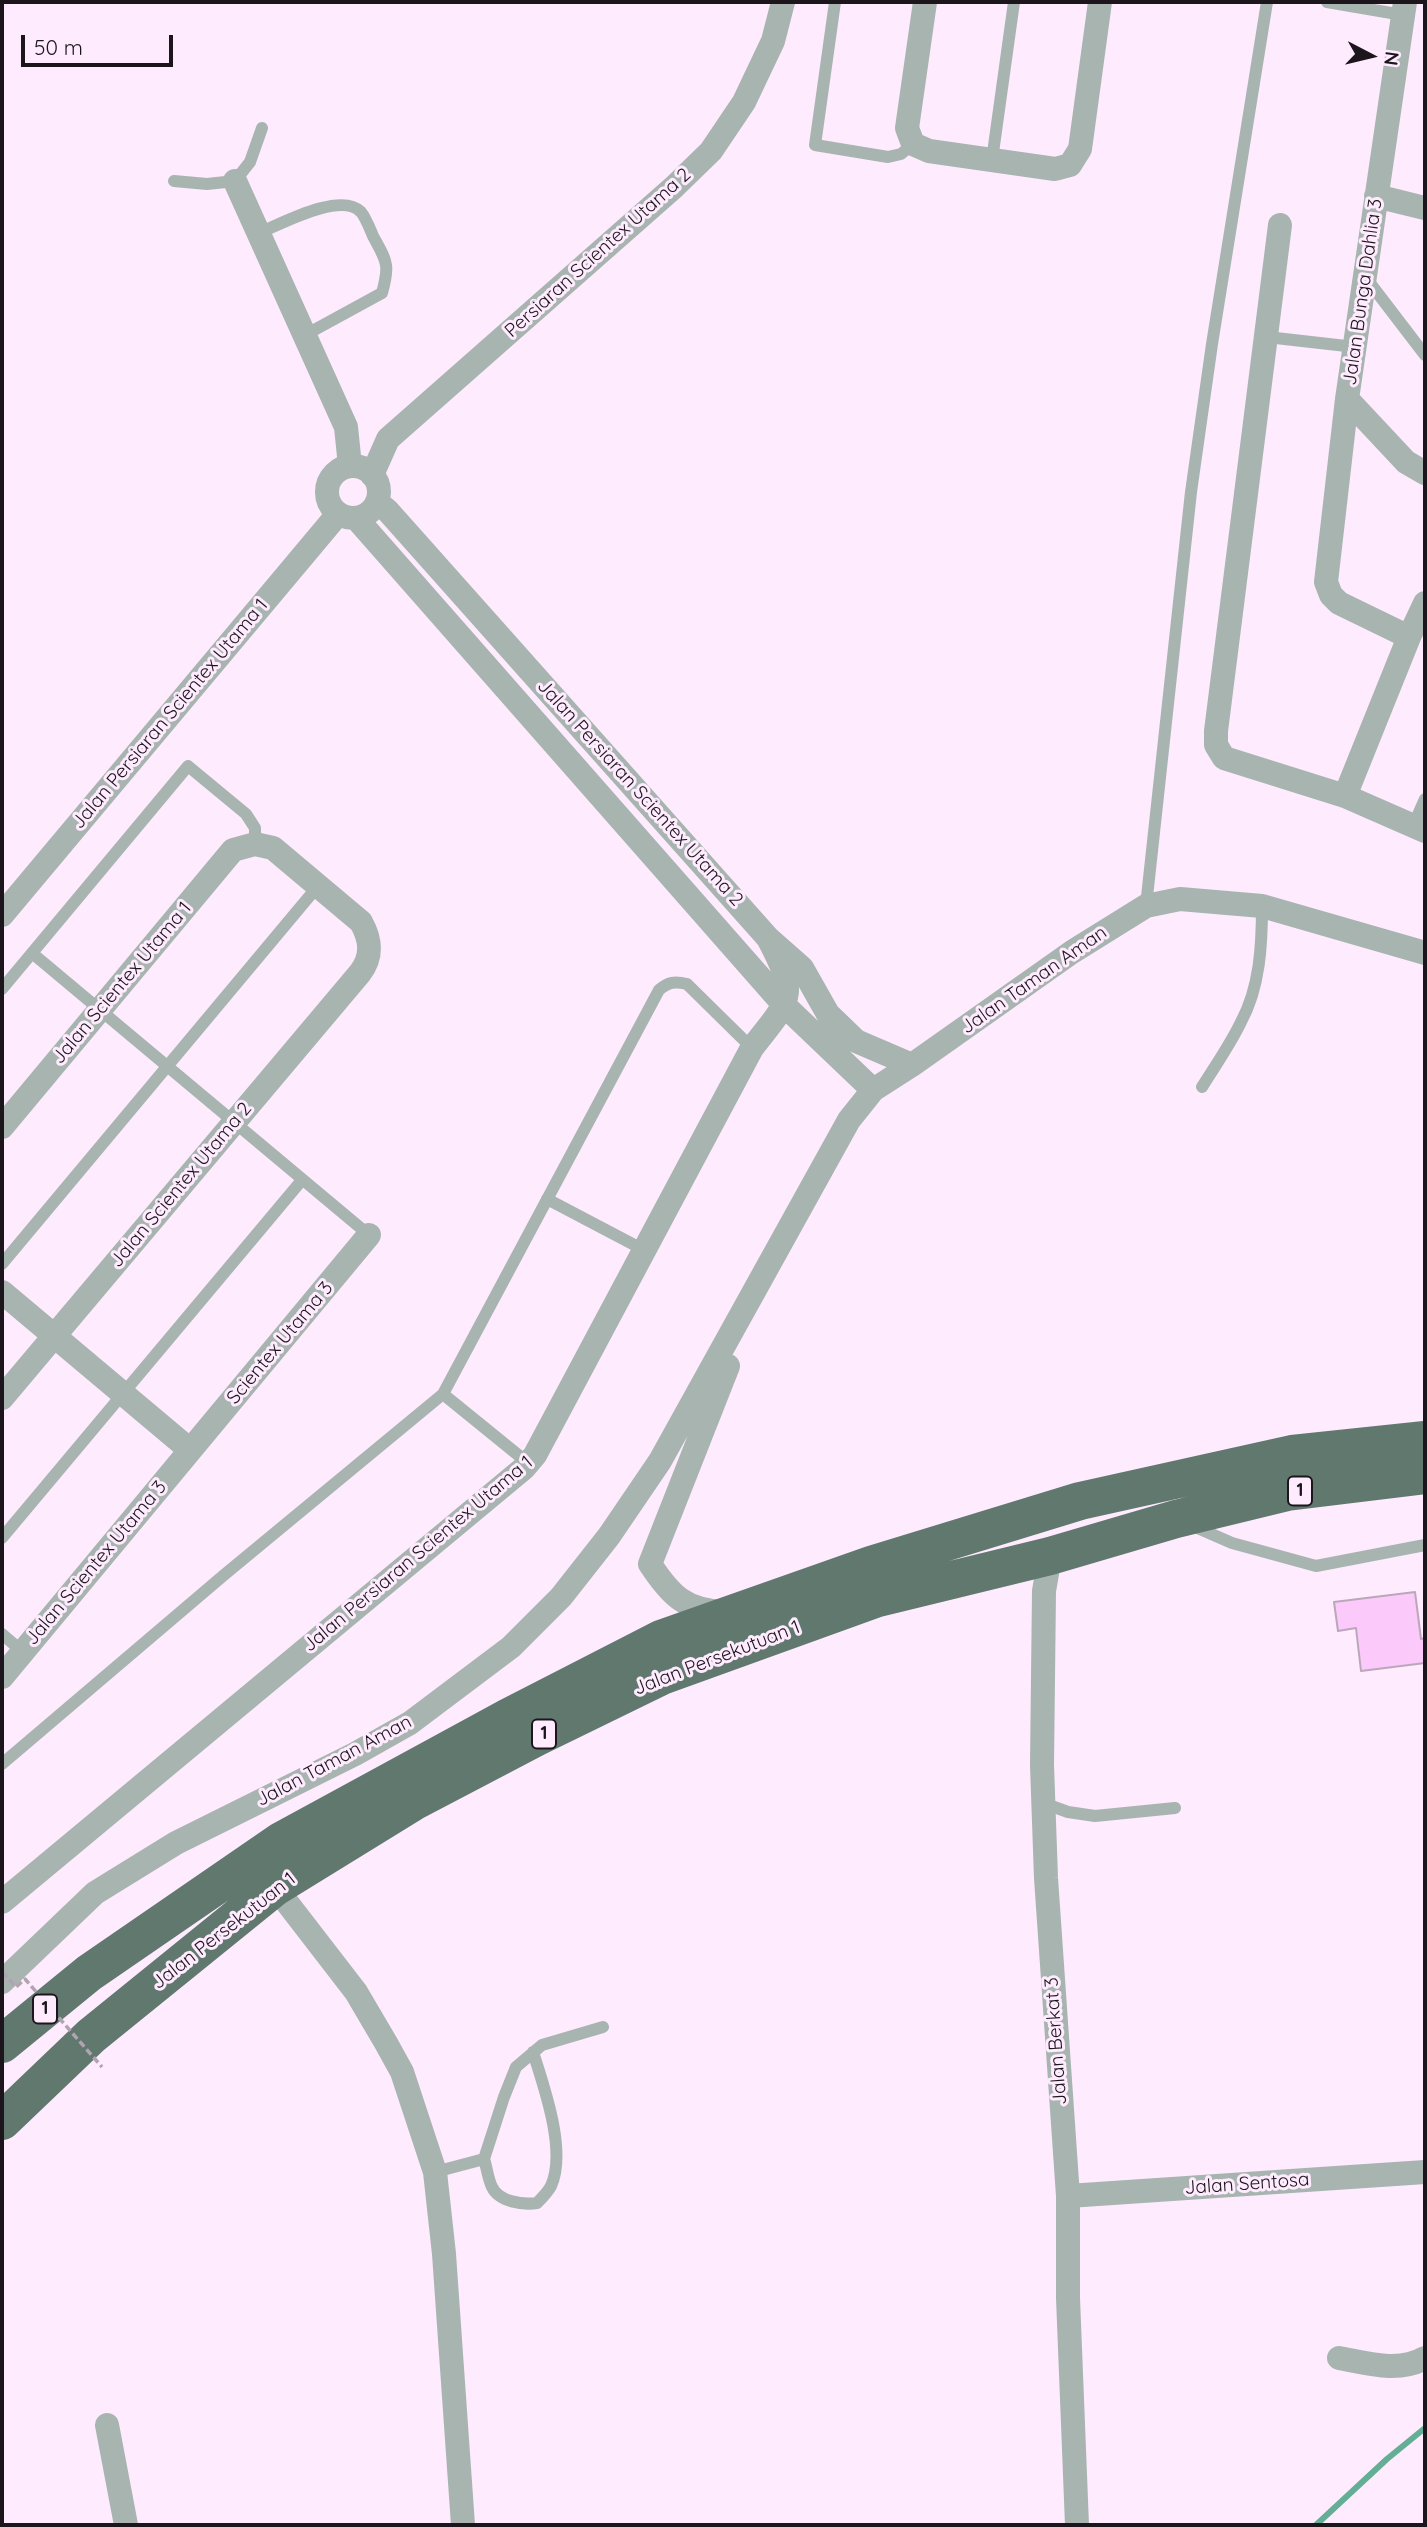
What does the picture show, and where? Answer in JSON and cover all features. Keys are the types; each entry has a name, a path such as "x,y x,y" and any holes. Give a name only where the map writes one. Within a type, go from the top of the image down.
{"highway":[{"name":"Jalan Persekutuan 1","path":"2,2044 89,1973 281,1841 507,1718 661,1639 871,1565 1080,1502 1292,1454 1425,1440"},
{"name":"Jalan Persekutuan 1","path":"2,2121 91,2036 275,1886 413,1802 662,1676 878,1598 1050,1556 1176,1519 1287,1492 1425,1475"}],"street":[{"name":"Persiaran Scientex Utama 2","path":"361,470 388,439 674,187 711,151 744,102 773,41 783,2"},
{"path":"925,2 910,136 929,151 1055,169 1070,165 1080,149 1100,2"},
{"name":"Jalan Bunga Dahlia 3","path":"1404,9 1354,347 1326,582 1331,595 1339,603 1409,637"},
{"path":"236,181 346,427 361,470 378,485 377,502 367,514 347,516 329,504 326,490 337,471 361,470"},
{"path":"1376,196 1425,208"},
{"path":"1280,226 1225,654 1216,745 1224,758 1345,796 1419,829"},
{"path":"1347,399 1406,462 1425,472"},
{"name":"Jalan Persiaran Scientex Utama 2","path":"377,502 768,937 803,968 828,1014 856,1041 912,1065"},
{"name":"Jalan Persiaran Scientex Utama 2","path":"347,516 785,1006 873,1090"},
{"name":"Jalan Persiaran Scientex Utama 1","path":"2,915 347,516"},
{"path":"1345,796 1425,603"},
{"path":"251,845 272,848 318,886"},
{"name":"Jalan Scientex Utama 1","path":"2,1127 233,850 251,845"},
{"name":"Jalan Scientex Utama 2","path":"2,1398 368,963 368,934 360,922 318,886"},
{"name":"Jalan Taman Aman","path":"2,1982 95,1893 176,1843 355,1754 410,1723 511,1647 561,1597 609,1536 660,1461 849,1120 873,1090 1072,952 1146,906 1180,900 1262,906 1425,953"},
{"path":"768,937 786,971 785,1006"},
{"name":"Jalan Persiaran Scientex Utama 1","path":"2,1902 528,1464 752,1048 785,1006"},
{"name":"Scientex Utama 3","path":"190,1450 369,1235"},
{"name":"Jalan Taman Aman","path":"739,1613 704,1611 688,1605 665,1587 650,1564 760,1284"},
{"path":"2,1292 190,1450"},
{"name":"Jalan Scientex Utama 3","path":"2,1677 190,1450"},
{"name":"Jalan Berkat 3","path":"1050,1556 1044,1591 1043,1803 1052,1985 1068,2196 1069,2311 1077,2525"},
{"path":"275,1886 356,1992 386,2043 402,2072 435,2172 444,2254 463,2525"},
{"name":"Jalan Sentosa","path":"1068,2196 1425,2172"},
{"path":"1339,2358 1385,2367 1416,2363 1425,2358"},
{"path":"107,2425 126,2525"}],"lane":[{"path":"835,2 815,145 888,157 901,154 910,136"},
{"path":"992,160 1014,2"},
{"path":"1146,906 1191,492 1267,2"},
{"path":"1327,2 1404,9"},
{"path":"174,181 207,184 236,181 250,162 262,128"},
{"path":"259,233 330,205 348,204 361,212 385,259 388,271 382,293 305,335"},
{"path":"1365,277 1425,355"},
{"path":"1267,337 1354,347"},
{"path":"2,989 188,766 246,814 255,828 251,845"},
{"path":"1419,829 1425,799"},
{"path":"2,1264 318,886"},
{"path":"1202,1087 1243,1020 1255,983 1261,947 1262,906"},
{"path":"32,953 369,1235"},
{"path":"2,1764 224,1574 443,1394 659,990 676,981 687,984 752,1048"},
{"path":"2,1538 303,1180"},
{"path":"547,1199 644,1250"},
{"path":"443,1394 528,1464"},
{"path":"1176,1519 1232,1543 1316,1566 1425,1545"},
{"path":"2,1634 23,1652"},
{"path":"1043,1803 1068,1812 1095,1816 1175,1808"},
{"path":"533,2052 551,2110 554,2176 550,2188 537,2203 517,2203 499,2195 493,2189 484,2160 516,2067 533,2052 542,2045 603,2027"},
{"path":"435,2172 484,2160"}],"path":[{"path":"2,1972 16,1987 25,1979 102,2067"}],"building":[{"path":"1415,1592 1421,1639 1425,1638 1425,1663 1361,1671 1356,1628 1338,1631 1334,1602"}],"waterway":[{"path":"1316,2525 1387,2459 1425,2428"}]}
